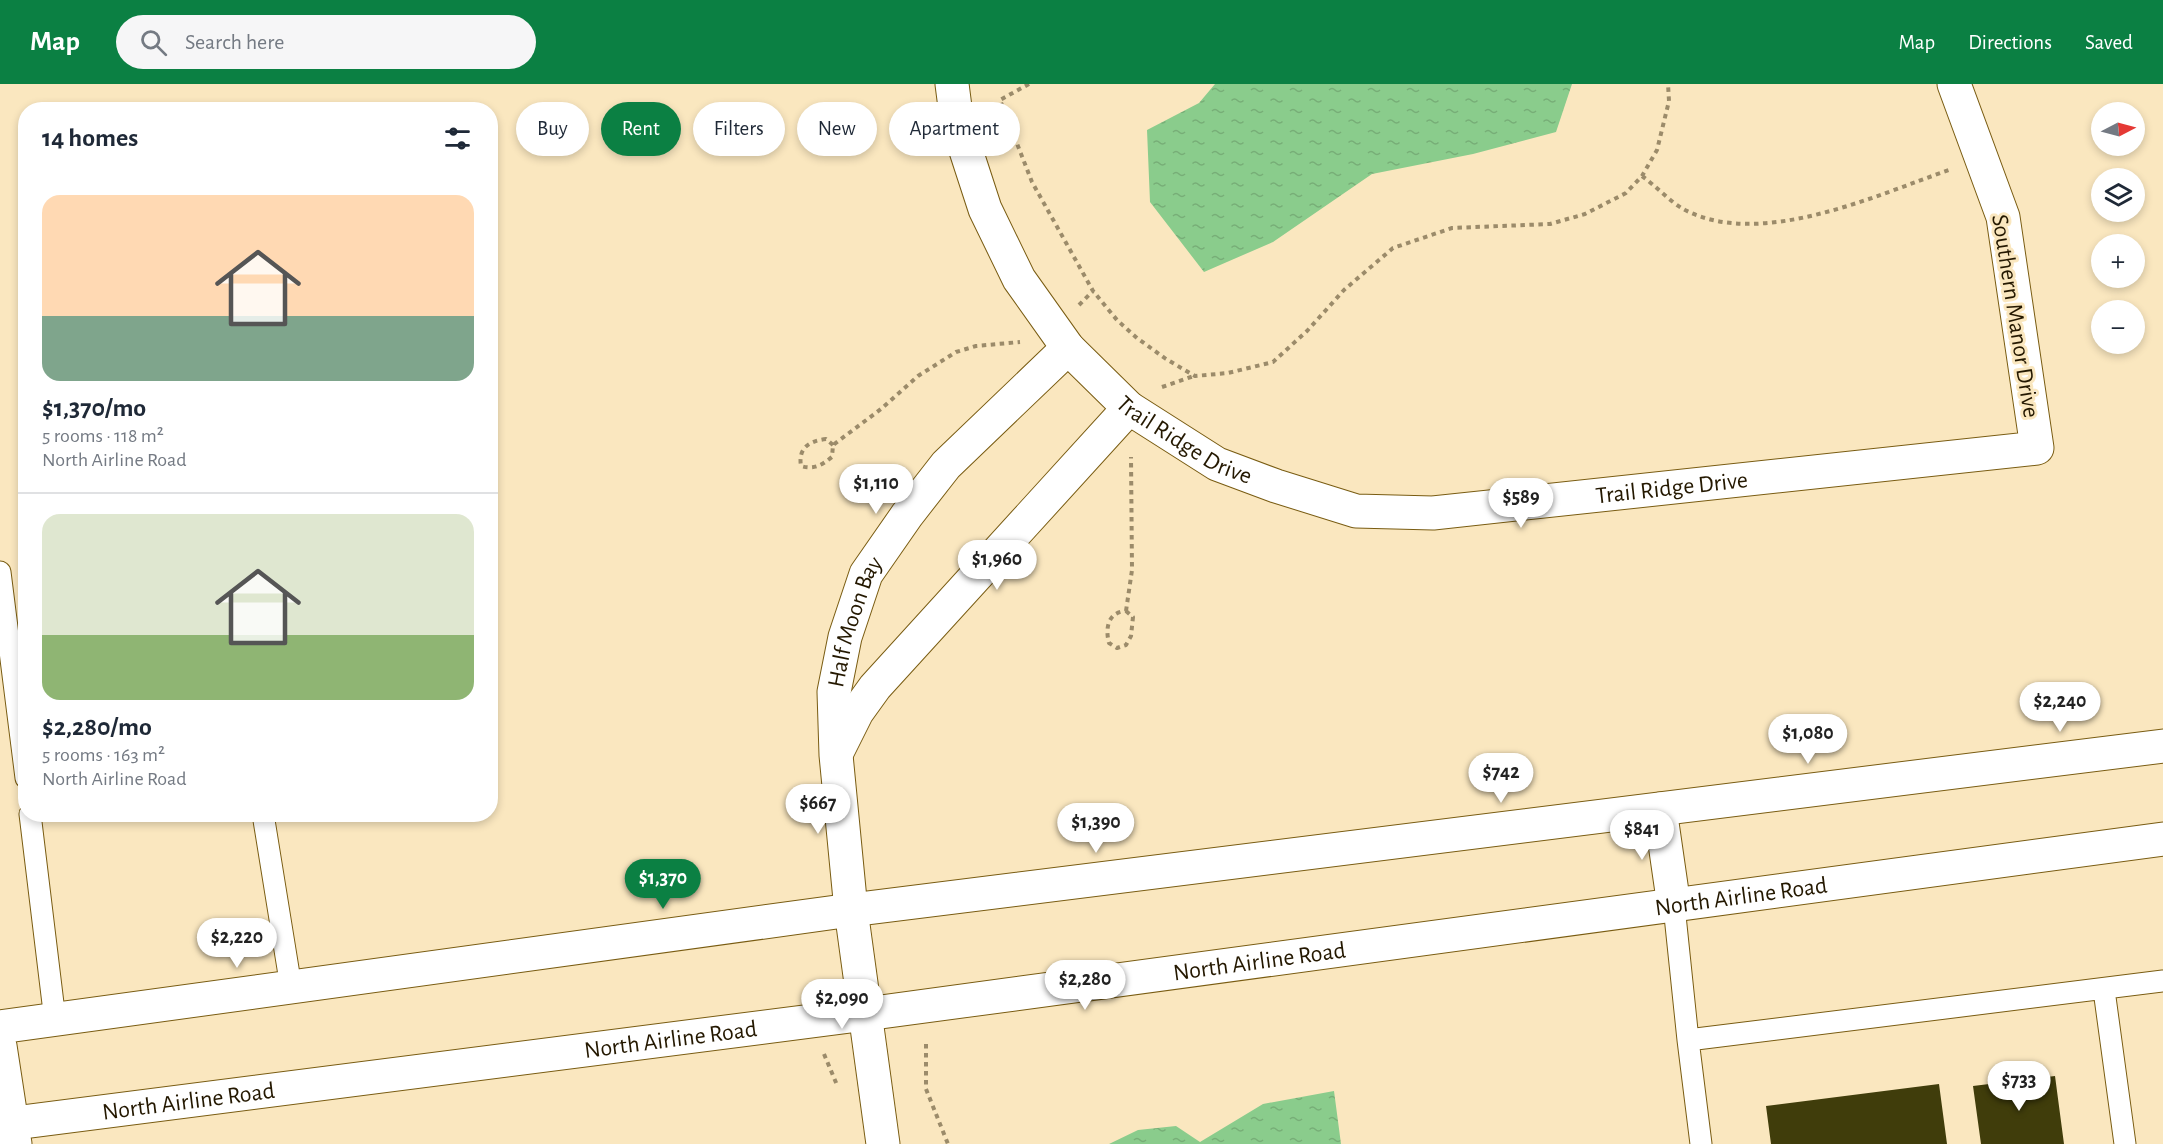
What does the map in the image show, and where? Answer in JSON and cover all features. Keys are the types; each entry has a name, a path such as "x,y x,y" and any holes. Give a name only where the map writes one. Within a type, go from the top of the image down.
{"main road":[{"name":"Trail Ridge Drive","path":"952,84 957,123 985,209 1019,279 1061,338 1129,408 1217,464 1356,511 1433,513 2037,448"},
{"name":"Southern Manor Drive","path":"1954,84 2003,217 2037,448"},
{"name":"Half Moon Bay","path":"883,1144 851,910 836,755 834,692 845,637 866,574 907,514 946,465 1061,338"},
{"name":"Half Moon Bay","path":"836,755 857,712 875,687 1129,408"},
{"path":"0,1027 851,910 2163,746"},
{"path":"1660,809 1674,906"},
{"name":"North Airline Road","path":"9,1131 2163,839"},
{"path":"0,1046 9,1131"}],"lane":[{"path":"0,572 18,715"},
{"path":"31,822 55,1020"},
{"path":"264,822 291,987"},
{"path":"1674,906 1701,1144"},
{"path":"1688,1040 2163,981"},
{"path":"2104,990 2125,1144"}],"path":[{"path":"1029,84 1000,100 1032,182 1094,291 1117,320 1166,359 1195,376"},
{"path":"1126,611 1132,570 1134,521 1129,408 1156,389 1195,376 1228,373 1273,362 1307,332 1344,290 1393,248 1452,228 1550,224 1585,214 1626,193 1642,176 1657,150 1669,102 1668,84"},
{"path":"1642,176 1684,209 1718,222 1757,225 1812,216 1982,158"},
{"path":"833,445 826,439 814,441 804,447 800,456 801,466 810,469 822,465 832,457 833,445 882,409 918,376 956,352 976,346 1061,338 1094,291"},
{"path":"1126,611 1133,617 1131,636 1126,645 1117,648 1109,644 1106,632 1110,619 1118,612 1126,611"},
{"path":"926,1044 926,1089 948,1144"}],"water":[{"path":"1215,84 1572,84 1556,132 1473,154 1372,174 1273,242 1204,272 1150,202 1147,130 1199,103"},
{"path":"1334,1091 1341,1144 1109,1144 1138,1130 1176,1126 1200,1142 1263,1104"}],"building":[{"path":"2055,1076 2064,1144 1981,1144 1973,1086"},
{"path":"1939,1084 1947,1144 1771,1144 1766,1106"}]}
